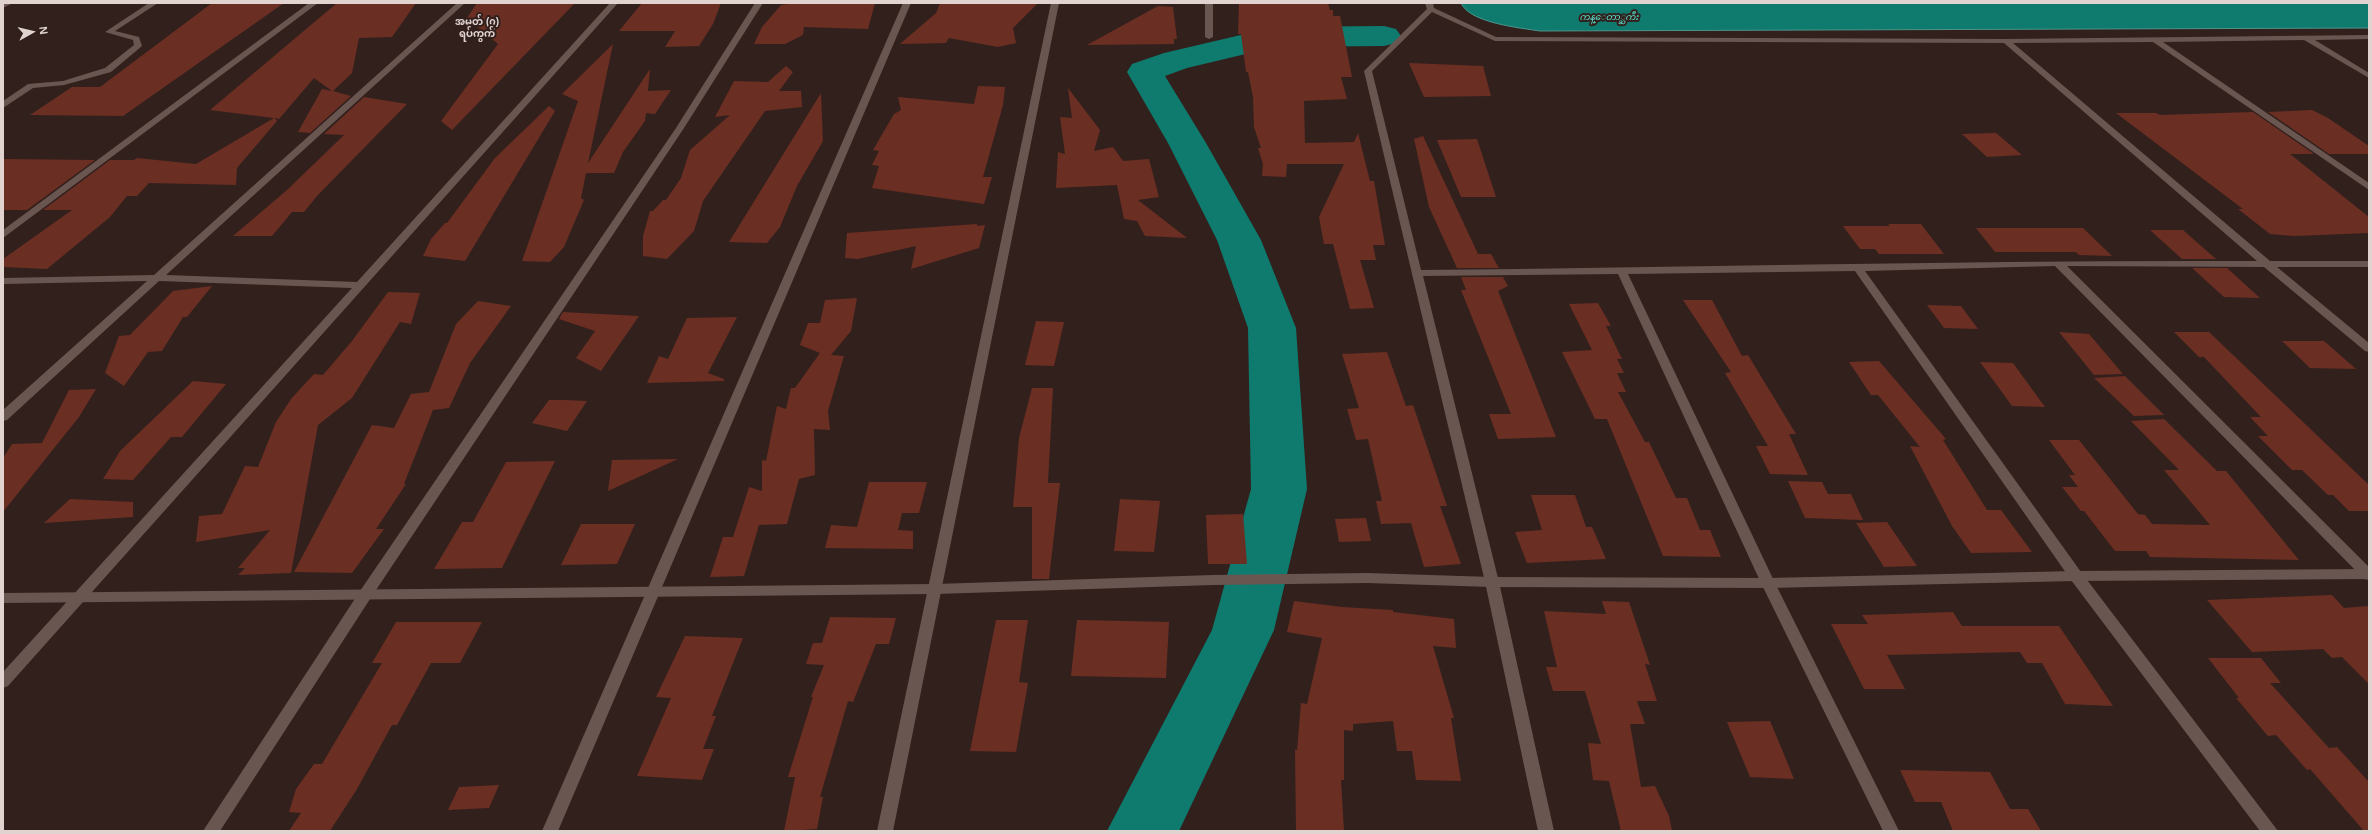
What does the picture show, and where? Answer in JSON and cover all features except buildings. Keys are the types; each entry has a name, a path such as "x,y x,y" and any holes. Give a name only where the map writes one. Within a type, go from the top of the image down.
{"street":[{"path":"3,6 9,3"},
{"path":"3,105 31,86 64,83 108,70 138,46 136,39 109,32 154,3"},
{"path":"3,235 314,3"},
{"path":"3,417 460,3"},
{"path":"3,682 77,598 362,285 614,3"},
{"path":"211,831 365,595 680,128 759,3"},
{"path":"550,831 907,3"},
{"path":"886,831 1044,48 1055,3"},
{"path":"1208,37 1209,3"},
{"path":"1546,831 1492,582 1368,71 1430,6 1495,39 2006,41 2369,37"},
{"path":"2304,37 2369,76"},
{"path":"2154,39 2369,187"},
{"path":"2006,41 2369,349"},
{"path":"1417,273 1858,268 2058,263 2369,264"},
{"path":"2058,263 2369,575"},
{"path":"1858,268 2076,576 2270,831"},
{"path":"1622,271 1768,583 1891,831"},
{"path":"3,281 157,278 362,285"},
{"path":"3,598 936,589 1213,580 1367,578 1492,582 1768,583 2076,576 2369,575"}],"water":[{"name":"ကန္ေတာ္ႀကီး","path":"1461,3 2369,3 2369,28 1540,31 1485,20 1466,10"}],"waterway":[{"path":"1143,831 1243,630 1279,489 1272,328 1239,240 1187,143 1145,72 1176,60 1275,37 1384,36"}],"district":[{"name":"အမှတ် (၇) ရပ်ကွက်","path":"477,28"}]}
